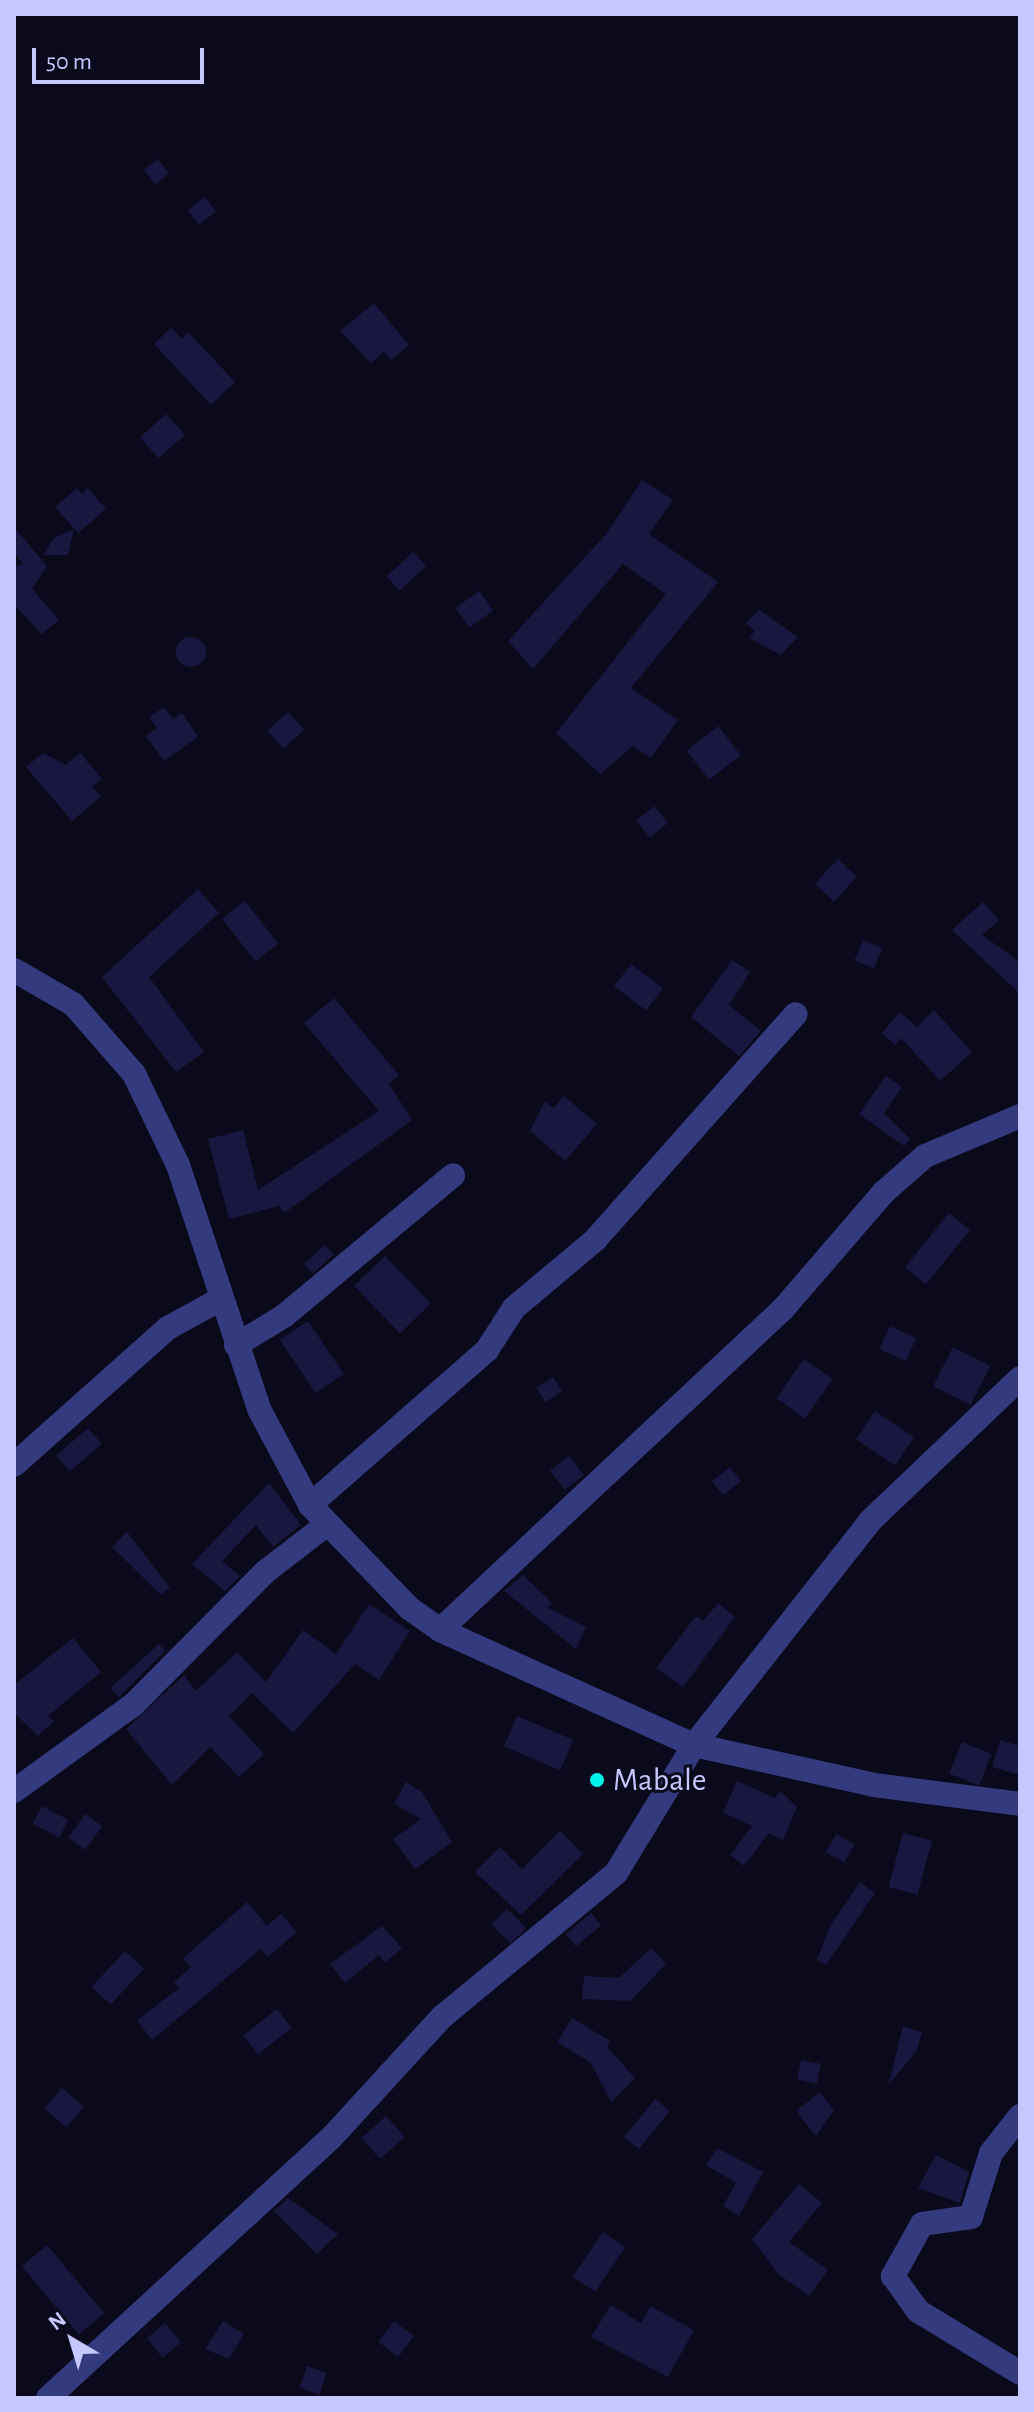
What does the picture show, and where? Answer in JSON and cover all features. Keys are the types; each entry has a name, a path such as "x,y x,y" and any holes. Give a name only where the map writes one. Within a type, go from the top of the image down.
{"street":[{"path":"14,970 73,1004 134,1074 178,1165 219,1300 259,1409 310,1505 326,1525 440,1630 694,1745 874,1785 1020,1804"},
{"path":"310,1505 477,1360 514,1308 595,1240 796,1014"},
{"path":"440,1630 783,1309 884,1192 925,1156 1020,1116"},
{"path":"236,1345 284,1316 453,1175"},
{"path":"14,1465 168,1328 219,1300"},
{"path":"48,2398 331,2138 442,2017 616,1873 694,1745 870,1521 1020,1378"},
{"path":"14,1791 134,1704 265,1572 326,1525"},
{"path":"1020,2116 991,2153 971,2217 922,2224 893,2276 918,2311 1020,2373"}],"building":[{"path":"158,159 169,173 155,184 144,170"},
{"path":"205,197 216,211 199,225 188,211"},
{"path":"374,303 409,345 391,360 384,351 371,363 340,331"},
{"path":"171,328 182,339 188,332 235,382 211,405 154,344"},
{"path":"166,414 185,435 159,458 140,437"},
{"path":"642,480 673,500 649,534 718,582 631,688 678,720 651,758 633,746 600,774 556,733 666,594 623,564 533,669 508,641 607,533"},
{"path":"77,488 82,494 88,488 106,509 78,533 55,507"},
{"path":"14,527 47,566 32,589 59,620 42,634 14,605 14,567 23,564 14,553"},
{"path":"74,529 68,555 43,555 54,538"},
{"path":"413,552 426,566 400,590 387,577"},
{"path":"479,591 493,610 470,627 456,608"},
{"path":"759,610 798,637 781,655 749,638 755,631 746,623"},
{"path":"191,637 202,641 206,652 202,663 191,667 180,663 176,652 180,641"},
{"path":"164,707 173,719 182,713 198,737 164,761 146,736 157,728 149,717"},
{"path":"288,712 304,730 283,749 267,731"},
{"path":"718,726 741,755 709,780 686,751"},
{"path":"43,753 66,765 80,753 102,779 92,787 101,796 72,821 26,767"},
{"path":"654,806 668,823 650,838 636,820"},
{"path":"838,859 857,877 834,902 815,884"},
{"path":"198,889 219,913 149,977 204,1052 176,1072 102,977"},
{"path":"245,901 278,944 255,961 222,919"},
{"path":"983,902 999,920 982,935 1020,962 1020,994 952,930"},
{"path":"863,940 882,948 874,968 854,960"},
{"path":"732,960 750,972 729,1005 761,1031 739,1056 691,1017"},
{"path":"631,964 663,988 646,1010 614,986"},
{"path":"334,998 399,1075 389,1084 412,1120 284,1213 279,1206 229,1219 208,1139 243,1130 258,1190 379,1111 304,1023"},
{"path":"934,1010 972,1052 940,1081 901,1038 895,1045 882,1033 900,1012 917,1027"},
{"path":"886,1076 902,1087 884,1113 910,1139 904,1146 859,1114"},
{"path":"564,1096 597,1124 565,1161 530,1131 545,1101 553,1108"},
{"path":"949,1213 970,1230 926,1284 905,1267"},
{"path":"325,1245 334,1255 313,1273 304,1264"},
{"path":"385,1256 431,1303 400,1333 354,1286"},
{"path":"308,1321 344,1374 316,1393 280,1340"},
{"path":"890,1326 916,1338 906,1361 879,1349"},
{"path":"953,1347 990,1366 970,1405 933,1386"},
{"path":"804,1359 833,1379 805,1418 776,1398"},
{"path":"553,1377 562,1391 545,1402 536,1388"},
{"path":"875,1411 914,1437 895,1465 856,1439"},
{"path":"88,1428 102,1444 70,1471 56,1456"},
{"path":"569,1456 584,1475 565,1490 550,1471"},
{"path":"730,1467 741,1481 723,1495 712,1481"},
{"path":"269,1483 301,1525 273,1547 256,1525 222,1561 240,1576 225,1591 192,1564"},
{"path":"127,1532 170,1588 161,1595 112,1547"},
{"path":"523,1575 552,1603 548,1608 586,1627 576,1649 504,1591"},
{"path":"718,1603 735,1617 683,1687 656,1668 696,1616 703,1621"},
{"path":"369,1604 410,1631 379,1680 355,1664 293,1733 252,1693 229,1716 264,1754 239,1777 210,1747 172,1785 126,1729 184,1675 196,1691 237,1652 266,1682 303,1630 336,1654"},
{"path":"73,1638 101,1672 48,1716 54,1721 38,1736 14,1713 14,1685"},
{"path":"159,1644 165,1651 119,1697 110,1688"},
{"path":"517,1716 573,1740 560,1770 504,1746"},
{"path":"1000,1740 1020,1746 1020,1775 992,1767"},
{"path":"962,1742 992,1754 979,1786 949,1774"},
{"path":"737,1781 775,1798 780,1791 797,1807 783,1840 769,1833 744,1866 730,1855 752,1826 723,1813"},
{"path":"406,1782 422,1792 452,1842 415,1869 393,1839 421,1819 394,1804"},
{"path":"42,1806 68,1820 59,1838 33,1824"},
{"path":"85,1814 102,1826 86,1850 68,1838"},
{"path":"560,1831 583,1854 521,1915 475,1872 500,1847 522,1869"},
{"path":"903,1833 932,1841 917,1895 889,1887"},
{"path":"836,1834 854,1844 844,1863 826,1852"},
{"path":"860,1882 875,1893 826,1965 817,1960 830,1926"},
{"path":"247,1902 267,1926 281,1914 297,1932 268,1957 261,1949 152,2040 137,2020 179,1988 174,1982 191,1967 183,1958"},
{"path":"507,1909 526,1928 511,1944 491,1925"},
{"path":"591,1913 601,1925 576,1946 566,1934"},
{"path":"382,1926 402,1948 385,1963 379,1955 345,1983 330,1964"},
{"path":"651,1948 666,1964 630,2001 582,1999 584,1976 619,1978"},
{"path":"125,1951 144,1969 111,2005 92,1987"},
{"path":"277,2009 292,2028 258,2054 243,2035"},
{"path":"572,2018 610,2041 607,2047 635,2078 611,2102 591,2063 557,2042"},
{"path":"903,2026 922,2032 916,2052 889,2084"},
{"path":"801,2060 821,2064 817,2083 797,2080"},
{"path":"62,2088 84,2107 66,2127 44,2108"},
{"path":"820,2092 834,2110 816,2136 796,2111"},
{"path":"655,2099 670,2111 639,2149 624,2137"},
{"path":"386,2116 405,2137 380,2159 361,2138"},
{"path":"717,2148 763,2172 739,2216 723,2206 736,2183 706,2165"},
{"path":"936,2155 969,2172 960,2203 918,2188"},
{"path":"799,2184 822,2203 789,2242 828,2270 809,2296 778,2274 752,2239"},
{"path":"288,2198 338,2234 317,2254 274,2211"},
{"path":"603,2232 625,2247 595,2292 573,2277"},
{"path":"47,2245 104,2313 79,2334 22,2266"},
{"path":"611,2305 641,2323 650,2306 694,2330 668,2377 591,2337"},
{"path":"223,2321 244,2334 229,2359 205,2349"},
{"path":"394,2321 414,2336 398,2357 378,2342"},
{"path":"165,2323 181,2342 163,2358 147,2338"},
{"path":"307,2366 327,2373 319,2395 300,2388"}],"place":[{"name":"Mabale","path":"597,1780"}]}
